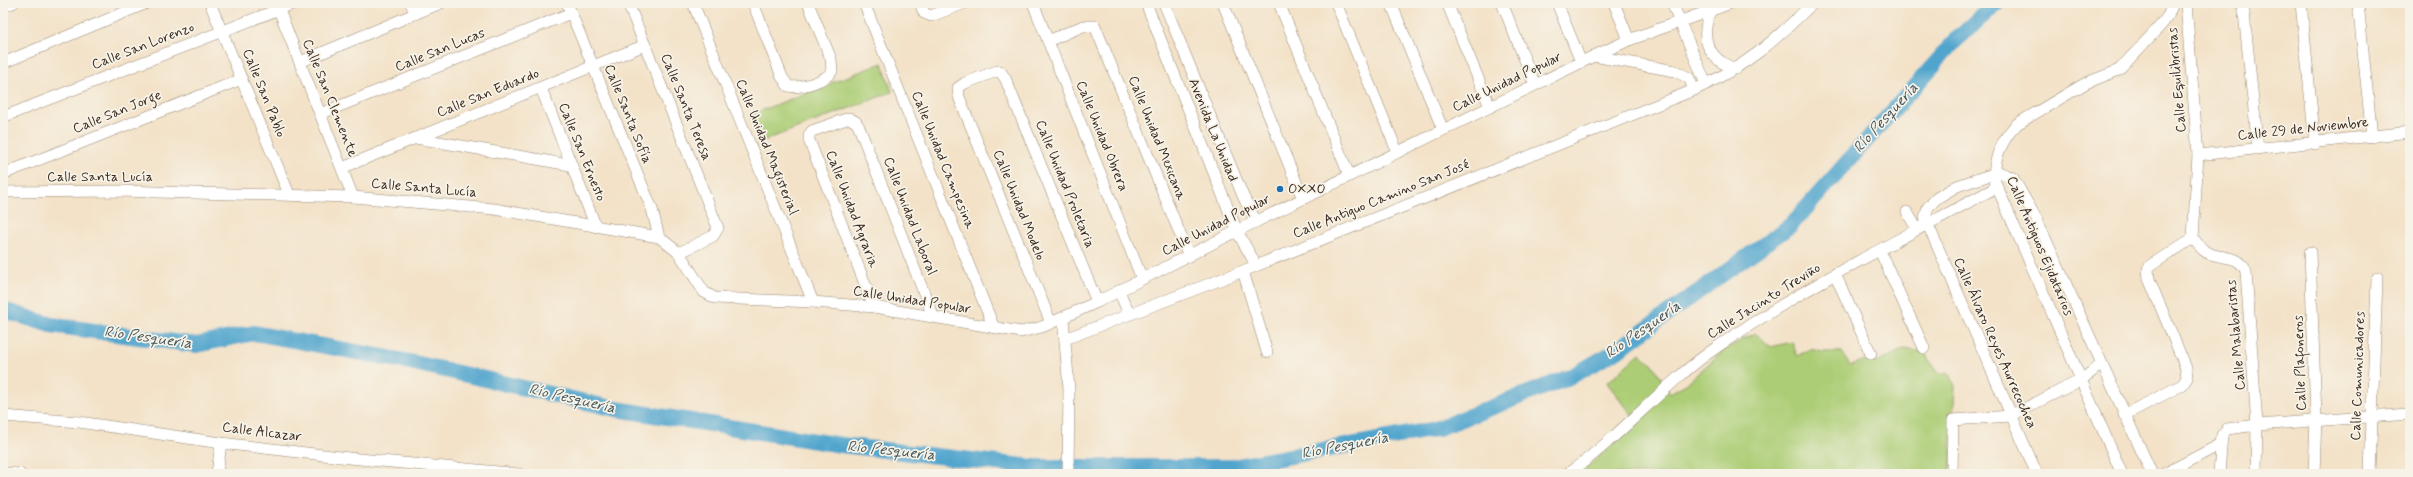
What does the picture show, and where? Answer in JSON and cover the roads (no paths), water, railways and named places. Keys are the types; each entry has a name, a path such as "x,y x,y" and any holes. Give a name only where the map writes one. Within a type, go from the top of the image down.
{"street":[{"path":"3,7 13,3"},
{"path":"3,63 147,3"},
{"name":"Calle San Pablo","path":"210,3 289,194"},
{"name":"Calle San Lorenzo","path":"3,117 295,3"},
{"path":"410,3 415,14"},
{"path":"300,62 441,3"},
{"name":"Calle Santa Teresa","path":"628,3 716,223 717,232 713,236 679,253"},
{"name":"Calle Unidad Magisterial","path":"693,3 813,302"},
{"path":"754,3 782,77 788,86 794,87 824,78 832,70 830,59 808,3"},
{"name":"Calle Unidad Campesina","path":"864,3 994,328"},
{"path":"920,5 927,16 931,16 966,3"},
{"name":"Calle Unidad Obrera","path":"1033,3 1142,279"},
{"name":"Avenida La Unidad","path":"1146,3 1237,230 1256,265"},
{"name":"Avenida La Unidad","path":"1164,3 1243,196 1256,222"},
{"path":"1223,3 1303,198"},
{"path":"1278,3 1349,175"},
{"path":"1336,3 1398,151"},
{"path":"1391,3 1442,130"},
{"path":"1447,3 1490,107"},
{"path":"1502,3 1535,85"},
{"path":"1557,3 1581,62"},
{"path":"1614,3 1629,40"},
{"path":"1672,3 1706,84"},
{"name":"Calle Unidad Popular","path":"813,302 874,307 1022,332 1051,323 1097,302 1237,230 1581,62 1629,40 1679,22 1710,7 1731,3"},
{"name":"Calle Antiguo Camino San José","path":"1065,339 1256,265 1694,90 1736,69 1769,46 1813,3"},
{"path":"1922,227 1926,212 1937,198 1957,186 1994,173 2003,144 2009,133 2017,124 2086,83 2119,70 2168,16 2173,3"},
{"name":"Calle Equilibristas","path":"2186,3 2198,155"},
{"path":"2243,3 2258,149"},
{"path":"2301,3 2315,144"},
{"path":"2358,3 2372,137"},
{"path":"1710,7 1706,26 1707,46 1718,61 1736,69"},
{"name":"Calle Santa Sofía","path":"569,8 652,209 659,238"},
{"name":"Calle San Lucas","path":"320,114 569,8"},
{"name":"Calle San Clemente","path":"278,10 353,197"},
{"path":"2168,16 2187,18"},
{"name":"Calle Unidad Mexicana","path":"1048,41 1090,25 1095,26 1188,256"},
{"name":"Calle San Eduardo","path":"342,168 645,45"},
{"path":"1594,56 1675,71 1689,78 1694,90"},
{"name":"Calle Unidad Proletaria","path":"959,97 958,88 965,83 997,71 1000,71 1005,78 1097,302"},
{"name":"Calle San Jorge","path":"3,174 242,79"},
{"name":"Calle San Ernesto","path":"541,88 570,165 596,227"},
{"name":"Calle Unidad Modelo","path":"959,97 1051,323"},
{"name":"Calle Unidad Laboral","path":"811,145 809,135 817,129 849,118 856,122 933,316"},
{"name":"Calle 29 de Noviembre","path":"2198,155 2315,144 2410,132"},
{"path":"416,138 570,165"},
{"name":"Calle Unidad Agraria","path":"811,145 874,307"},
{"path":"2124,415 2182,385 2187,378 2186,368 2149,279 2148,269 2151,265 2193,238 2198,155"},
{"name":"Calle Antiguos Ejidatarios","path":"2122,474 1997,187 1994,173 2008,174 2020,189 2036,218 2152,474"},
{"name":"Calle Jacinto Treviño","path":"1567,474 1581,464 1636,414 1716,348 1835,274 1997,187"},
{"name":"Calle Santa Lucía","path":"3,192 289,194 353,197 494,209 659,238 679,253 704,292 709,296 813,302"},
{"path":"1907,212 1922,227"},
{"name":"Calle Álvaro Reyes Aurrecochea","path":"1922,227 2037,474"},
{"name":"Calle Malabaristas","path":"2193,238 2207,252 2236,259 2244,268 2253,345 2257,425 2256,474"},
{"path":"1880,251 1924,348"},
{"name":"Calle Plafoneros","path":"2310,252 2316,422 2314,474"},
{"path":"1243,270 1267,352"},
{"path":"1835,274 1871,354"},
{"name":"Calle Comunicadores","path":"2370,474 2377,278"},
{"path":"1119,291 1129,314"},
{"path":"1063,318 1069,389 1068,474"},
{"path":"1952,474 1953,420 2010,416 2081,380 2102,364"},
{"path":"2219,474 2221,444 2224,432 2233,428 2410,414"},
{"name":"Calle Alcazar","path":"3,416 79,422 221,443 349,458 519,474"},
{"path":"217,474 221,443"},
{"path":"2164,474 2221,444"},
{"path":"3,473 20,474"}],"waterway":[{"name":"Río Pesquería","path":"3,310 51,325 196,345 254,333 410,362 616,409 841,445 1032,467 1232,467 1436,429 1570,377 1616,351 1791,225 1956,40 1997,3"},
{"name":"Río Pesquería","path":"1053,474 1057,467"}],"place":[{"name":"OXXO","path":"1280,189"}]}
